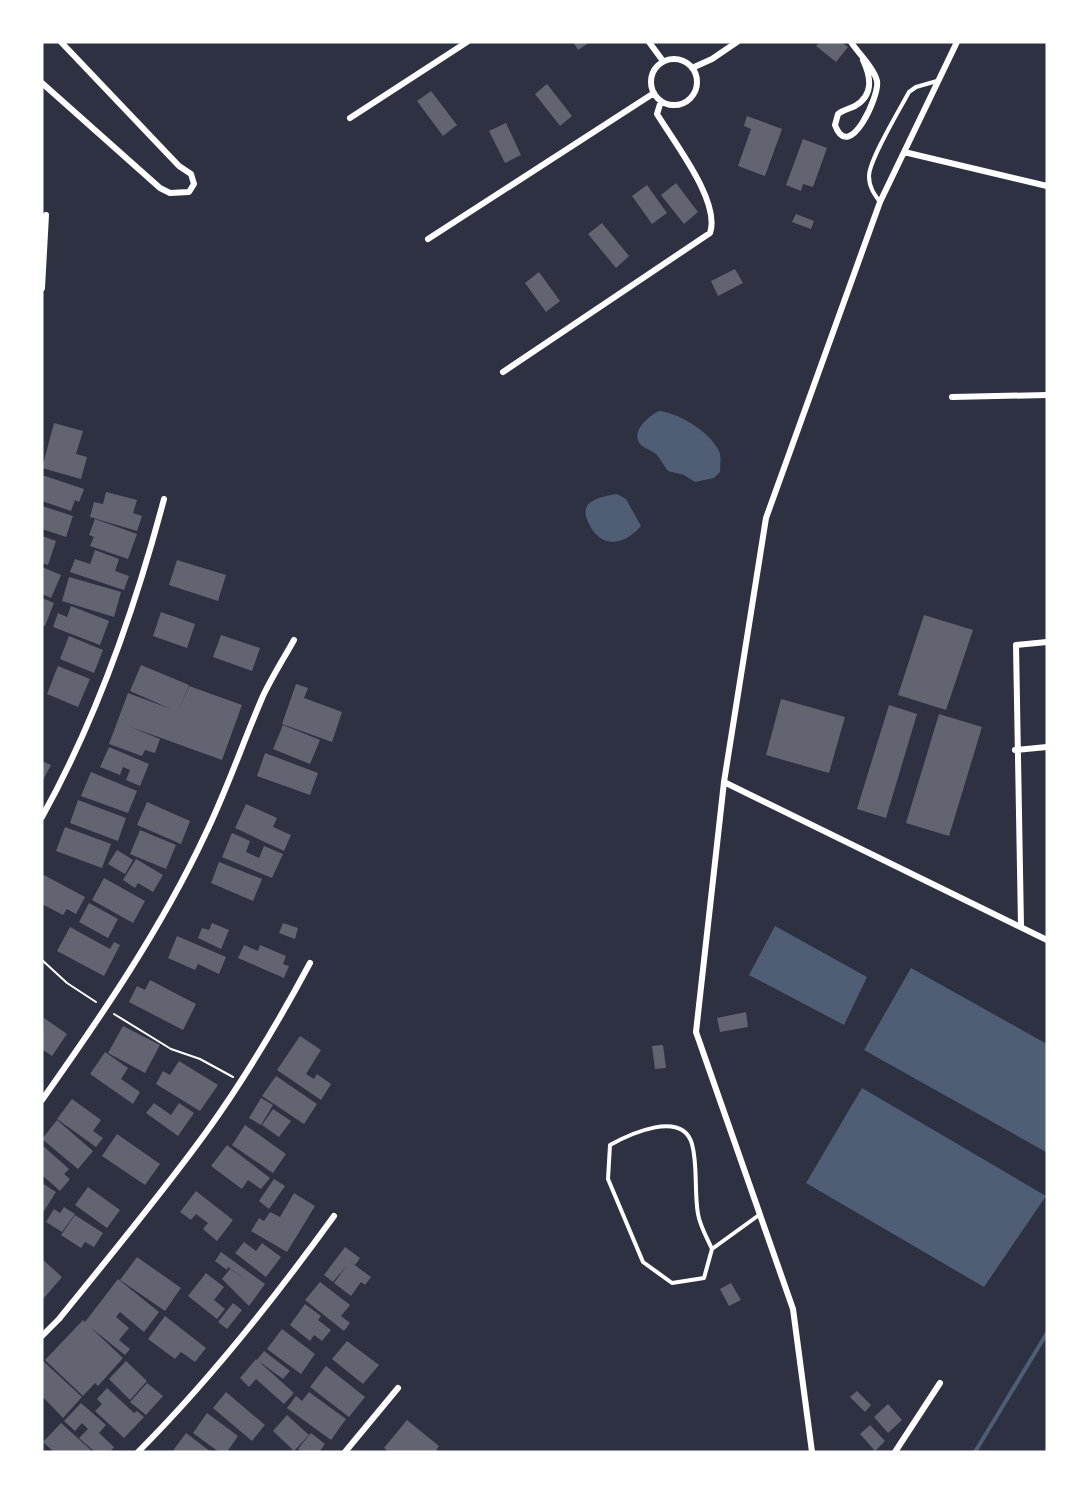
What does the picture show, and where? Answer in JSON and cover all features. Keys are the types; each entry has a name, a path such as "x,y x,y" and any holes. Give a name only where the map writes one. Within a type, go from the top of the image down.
{"street":[{"path":"42,83 160,188 170,193 189,192 194,184 191,174 179,166 61,42"},
{"path":"350,118 467,42"},
{"path":"649,42 663,62"},
{"path":"692,68 712,59 737,42"},
{"path":"851,42 875,76 877,90 858,132 849,136 843,135 835,125 838,114 860,102 870,87 870,79 863,60"},
{"path":"812,1452 793,1309 696,1032 724,782 766,518 880,202 957,42"},
{"path":"679,59 692,68 696,88 688,100 675,105 661,101 654,93 651,78 663,62 679,59"},
{"path":"428,239 654,93"},
{"path":"503,372 710,233 713,224 708,199 657,114 661,101"},
{"path":"904,152 1047,186"},
{"path":"42,288 46,215"},
{"path":"952,397 1047,395"},
{"path":"42,818 104,686 148,559 164,499"},
{"path":"42,1100 106,1009 164,914 205,836 239,760 264,695 294,640"},
{"path":"1021,926 1015,750 1016,645 1047,642"},
{"path":"1015,750 1047,747"},
{"path":"724,782 1047,940"},
{"path":"42,1336 59,1319 151,1204 240,1082 310,963"},
{"path":"138,1452 199,1387 247,1330 334,1216"},
{"path":"895,1452 940,1383"},
{"path":"345,1452 398,1388"}],"lane":[{"path":"880,202 871,190 869,180 874,161 909,92 916,87 938,81"},
{"path":"712,1249 698,1216 692,1142 683,1132 668,1126 637,1130 610,1145 608,1179 643,1262 672,1283 704,1278 712,1249 760,1215"}],"path":[{"path":"42,960 67,983 106,1009 171,1049 207,1063 240,1082"}],"water":[{"path":"659,411 675,415 692,424 713,442 719,452 720,460 720,472 714,478 695,482 684,475 668,471 657,455 641,445 637,435 639,430 650,417"},
{"path":"617,494 626,499 641,526 620,541 606,541 594,532 587,520 586,508 589,503 597,499"},
{"path":"775,926 867,977 844,1025 749,975"},
{"path":"911,968 1047,1044 1046,1152 864,1050"},
{"path":"862,1088 1046,1196 984,1287 806,1183"}],"building":[{"path":"573,42 590,42 578,50"},
{"path":"820,42 841,42 848,47 836,62 816,46"},
{"path":"547,84 572,116 560,126 535,94"},
{"path":"431,91 457,125 443,136 417,101"},
{"path":"747,116 782,129 765,176 738,166 751,129 744,126"},
{"path":"506,123 521,155 505,163 489,131"},
{"path":"803,139 827,148 813,187 803,184 801,191 786,185"},
{"path":"676,183 698,212 684,224 661,195"},
{"path":"647,185 667,213 652,224 632,196"},
{"path":"796,214 814,221 811,229 792,222"},
{"path":"602,223 629,256 616,268 588,234"},
{"path":"735,269 743,283 718,296 711,281"},
{"path":"539,272 560,301 546,312 525,283"},
{"path":"54,423 83,431 76,454 87,457 81,479 42,468"},
{"path":"42,475 84,489 79,502 75,500 71,511 42,501"},
{"path":"106,492 137,500 133,513 142,516 137,531 90,517 94,502 103,504"},
{"path":"42,506 73,516 66,537 42,529"},
{"path":"95,519 137,534 128,559 90,546 94,537 89,535"},
{"path":"42,536 56,541 48,565 42,563"},
{"path":"95,550 119,559 115,571 129,576 124,590 70,572 75,559 90,564"},
{"path":"177,560 226,575 218,601 169,585"},
{"path":"42,567 61,575 51,598 42,594"},
{"path":"69,577 121,592 114,617 62,601"},
{"path":"42,598 54,603 45,626 42,625"},
{"path":"71,606 109,621 100,645 53,627 58,613 67,617"},
{"path":"161,612 195,624 187,648 153,636"},
{"path":"924,615 973,630 946,710 898,695"},
{"path":"221,635 260,648 252,671 213,657"},
{"path":"69,636 103,650 94,673 60,659"},
{"path":"141,665 189,685 178,711 189,686 242,705 222,760 128,726 160,739 155,753 145,750 142,756 109,744 128,693 171,709 130,691"},
{"path":"58,666 90,679 78,707 47,694"},
{"path":"296,684 308,688 304,698 342,712 332,742 282,724"},
{"path":"781,699 845,717 829,773 766,755"},
{"path":"889,705 917,714 886,818 857,809"},
{"path":"939,714 982,727 949,836 906,823"},
{"path":"283,725 320,740 310,764 273,749"},
{"path":"109,747 149,764 140,786 126,780 130,770 123,767 120,775 100,767"},
{"path":"265,753 318,773 310,795 257,776"},
{"path":"42,761 51,765 42,782"},
{"path":"91,772 137,791 128,813 81,796"},
{"path":"78,800 126,818 118,841 70,823"},
{"path":"147,802 190,821 181,844 137,825"},
{"path":"246,804 277,818 273,827 291,835 284,851 235,828"},
{"path":"65,827 111,844 102,868 56,851"},
{"path":"140,830 176,845 166,869 130,854"},
{"path":"232,833 250,841 246,852 259,858 264,846 283,854 272,878 222,857"},
{"path":"117,850 133,860 125,874 108,864"},
{"path":"136,859 163,875 153,892 138,883 135,888 123,880"},
{"path":"219,862 262,879 253,901 211,883"},
{"path":"42,874 85,897 76,914 67,909 63,915 42,904"},
{"path":"104,878 145,901 133,923 92,900"},
{"path":"89,903 118,919 108,938 79,922"},
{"path":"212,923 229,930 221,949 198,938 202,928 209,930"},
{"path":"283,923 298,928 295,939 279,933"},
{"path":"70,927 110,949 114,942 120,945 104,976 57,951"},
{"path":"177,936 226,957 219,974 198,964 195,970 168,958"},
{"path":"244,945 258,951 260,945 286,956 283,964 289,966 284,978 238,958"},
{"path":"150,980 196,1004 183,1030 129,1002 137,986 145,990"},
{"path":"746,1012 748,1027 720,1032 717,1018"},
{"path":"44,1018 67,1034 52,1056 42,1049"},
{"path":"123,1026 160,1045 145,1073 108,1053"},
{"path":"300,1036 321,1050 306,1074 314,1079 317,1074 331,1084 321,1100 277,1070"},
{"path":"663,1045 666,1068 655,1069 652,1046"},
{"path":"105,1052 128,1068 121,1079 140,1092 133,1104 90,1074"},
{"path":"179,1061 218,1085 200,1111 156,1084 163,1071 170,1075"},
{"path":"276,1076 317,1104 304,1124 262,1096"},
{"path":"261,1098 273,1105 261,1125 249,1118"},
{"path":"72,1099 101,1120 93,1131 103,1138 96,1147 57,1119"},
{"path":"154,1103 171,1115 179,1103 194,1113 178,1136 146,1113"},
{"path":"273,1109 291,1121 279,1137 262,1125"},
{"path":"57,1120 93,1151 78,1169 42,1139"},
{"path":"245,1125 286,1154 273,1173 232,1145"},
{"path":"117,1134 160,1164 145,1185 102,1156"},
{"path":"42,1145 69,1169 64,1174 70,1179 60,1191 42,1175"},
{"path":"227,1145 270,1178 261,1189 248,1180 242,1189 211,1166"},
{"path":"274,1179 285,1186 269,1209 259,1201"},
{"path":"42,1183 56,1192 44,1211 42,1210"},
{"path":"88,1187 120,1210 107,1228 75,1205"},
{"path":"196,1191 233,1220 217,1241 203,1229 208,1223 196,1214 191,1220 180,1212"},
{"path":"294,1193 315,1206 287,1252 251,1231 259,1218 264,1221 270,1212 280,1217"},
{"path":"64,1207 75,1214 62,1232 46,1222 54,1209 60,1213"},
{"path":"75,1215 103,1233 94,1247 85,1242 81,1248 61,1235"},
{"path":"244,1242 256,1251 262,1243 281,1257 266,1277 235,1253"},
{"path":"345,1247 360,1258 355,1265 349,1261 371,1277 365,1285 361,1282 351,1296 334,1283 347,1265 333,1282 324,1275"},
{"path":"221,1252 265,1284 249,1306 222,1279 230,1269 250,1283 228,1267 227,1270 215,1261"},
{"path":"137,1257 181,1288 165,1311 120,1280"},
{"path":"42,1259 62,1277 44,1298 42,1296"},
{"path":"206,1273 224,1287 214,1300 225,1309 217,1319 188,1296"},
{"path":"118,1279 159,1312 144,1332 120,1312 116,1317 129,1328 119,1340 130,1349 125,1355 90,1327 123,1358 98,1386 95,1383 83,1396 45,1360 83,1320 85,1322"},
{"path":"320,1282 350,1305 341,1316 350,1323 344,1331 305,1300"},
{"path":"731,1283 741,1300 729,1306 720,1289"},
{"path":"233,1303 242,1310 227,1329 218,1322"},
{"path":"305,1304 321,1316 318,1320 331,1330 322,1341 314,1335 310,1341 290,1325"},
{"path":"165,1316 206,1348 195,1362 181,1352 175,1359 148,1339"},
{"path":"282,1329 315,1354 301,1374 267,1349"},
{"path":"347,1341 379,1365 363,1384 332,1359"},
{"path":"264,1351 290,1371 283,1379 257,1360"},
{"path":"256,1359 294,1393 284,1404 256,1379 249,1387 240,1378"},
{"path":"42,1360 82,1397 63,1418 42,1396"},
{"path":"126,1361 147,1381 130,1400 109,1379"},
{"path":"326,1366 365,1397 349,1417 310,1387"},
{"path":"147,1383 163,1396 146,1415 130,1402"},
{"path":"107,1388 134,1413 137,1411 144,1417 124,1438 95,1411 102,1404 97,1399"},
{"path":"857,1391 871,1405 865,1412 850,1397"},
{"path":"226,1392 265,1425 252,1441 213,1408"},
{"path":"309,1392 346,1419 331,1440 287,1408 296,1396 302,1401"},
{"path":"81,1403 106,1425 99,1433 114,1447 110,1452 95,1452 79,1438 88,1429 82,1423 75,1431 64,1421"},
{"path":"888,1404 902,1420 888,1433 874,1417"},
{"path":"207,1413 238,1436 227,1452 219,1452 193,1433"},
{"path":"287,1415 309,1435 294,1451 273,1431"},
{"path":"407,1420 439,1446 435,1452 389,1452 384,1448"},
{"path":"61,1423 93,1452 54,1452 43,1442"},
{"path":"870,1425 885,1441 875,1451 860,1434"},
{"path":"186,1433 211,1452 172,1452"},
{"path":"311,1433 325,1444 319,1452 302,1452 298,1449"}],"waterway":[{"path":"975,1452 1047,1333"}]}
